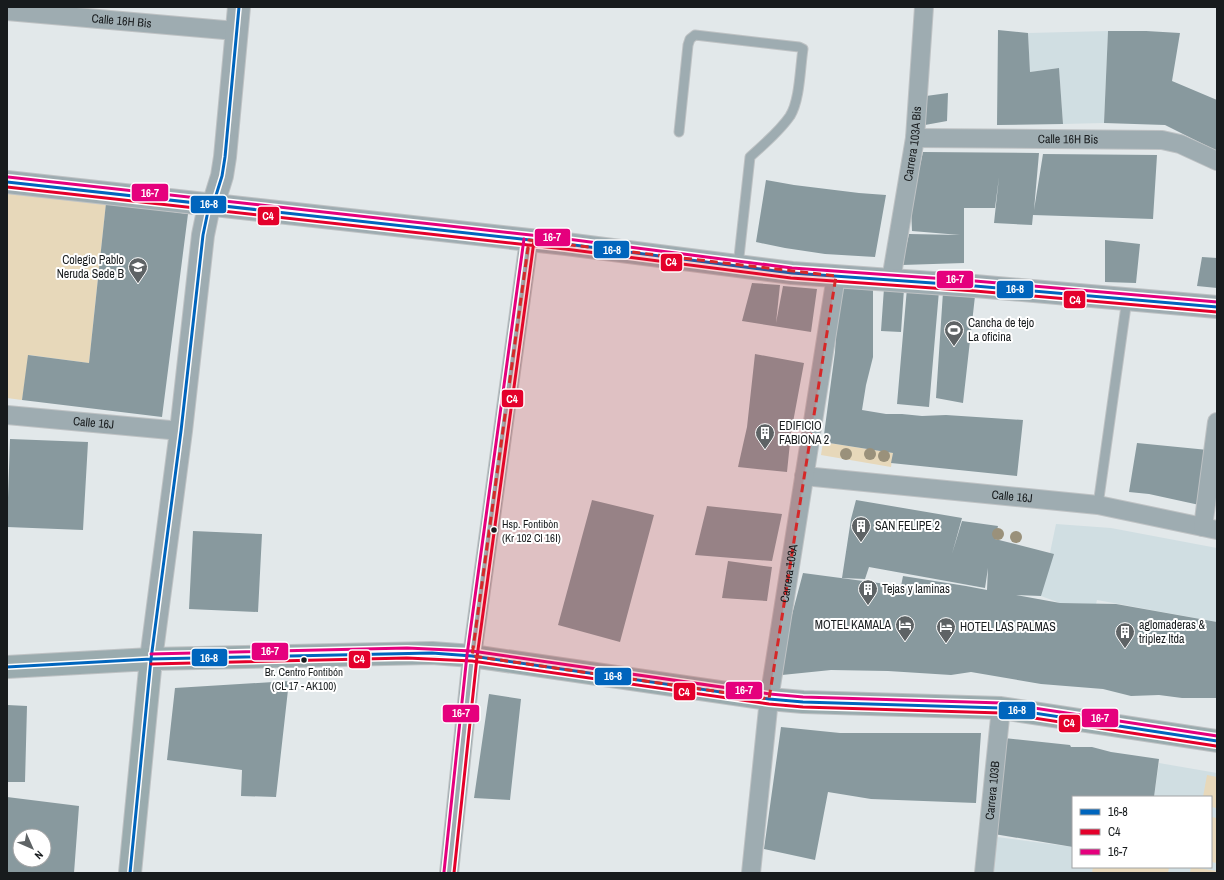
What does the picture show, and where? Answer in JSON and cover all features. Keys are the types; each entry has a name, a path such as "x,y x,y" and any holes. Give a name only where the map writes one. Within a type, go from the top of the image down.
{"main road":[{"path":"7,667 151,659 407,653 472,656 769,699 803,702 1001,708 1217,741"},
{"path":"130,873 151,659"}],"street":[{"path":"151,659 181,431 203,235 208,211 214,205 222,176 225,157 239,7"},
{"name":"Carrera 103A Bis","path":"891,280 915,138 924,7"},
{"name":"Calle 16H Bis","path":"7,11 236,32"},
{"name":"Calle 16H Bis","path":"915,138 1162,140 1180,144 1217,161"},
{"path":"7,182 529,240 792,273 1217,307"},
{"path":"449,873 472,656 529,240"},
{"name":"Carrera 103A","path":"751,873 769,699 836,276"},
{"name":"Calle 16J","path":"7,415 181,431"},
{"path":"1210,529 1217,422"},
{"name":"Calle 16J","path":"804,476 1098,505 1210,529"},
{"name":"Carrera 103B","path":"984,873 1001,708"}],"lane":[{"path":"679,132 688,45 690,39 695,35 799,47 803,49 796,99 790,115 772,137 750,157 738,266"},
{"path":"1098,505 1127,299"}],"highlighted area":[{"path":"529,240 836,276 769,699 472,656"}],"shaded area":[{"path":"1108,31 1104,123 1063,124 1059,68 1030,72 1028,33"},
{"path":"7,191 106,203 89,363 29,355 22,400 7,398"},
{"path":"823,442 893,453 891,467 821,455"},
{"path":"1056,524 1111,528 1217,548 1217,622 1097,600 1096,604 1060,603 1041,596"},
{"path":"1159,763 1217,773 1217,873 993,873 997,837 1072,847 1072,868 1212,868 1212,796 1154,796"},
{"path":"1207,775 1217,777 1217,808 1212,807 1212,796 1203,796"},
{"path":"1212,817 1217,818 1217,863 1212,862"},
{"path":"1093,868 1169,868 1168,873 1092,873"},
{"path":"1191,868 1217,871 1217,873 1190,873"}],"building":[{"path":"998,30 1028,33 1030,72 1059,68 1063,124 997,125"},
{"path":"1108,31 1180,33 1172,81 1217,100 1217,151 1165,125 1104,123"},
{"path":"948,93 947,121 925,125 926,96"},
{"path":"923,152 1039,153 1034,210 1043,154 1157,155 1153,219 1033,215 1032,225 994,223 999,177 995,208 964,208 964,263 902,265 909,234 960,235 912,231 911,207"},
{"path":"766,180 794,185 886,195 875,257 825,254 756,242"},
{"name":"Colegio Pablo Neruda Sede B","path":"106,203 188,214 162,417 22,400 28,355 89,363"},
{"path":"1105,240 1140,244 1136,283 1105,282"},
{"path":"1202,257 1217,258 1217,288 1197,286"},
{"path":"752,283 780,285 776,323 783,286 817,289 811,332 742,321"},
{"path":"839,288 873,289 873,357 862,410 886,414 922,416 946,415 1023,420 1017,476 891,463 893,453 823,442 835,352"},
{"path":"884,288 904,289 901,332 881,331"},
{"path":"907,288 939,291 929,407 897,404"},
{"name":"Cancha de tejo La oficina","path":"943,292 975,296 963,403 936,398"},
{"path":"755,354 804,363 791,433 787,472 738,467 747,427"},
{"path":"10,439 88,442 83,530 7,527"},
{"path":"1137,443 1208,450 1204,506 1149,494 1129,492"},
{"path":"592,500 654,515 620,642 558,625"},
{"path":"856,500 962,518 952,554 962,521 998,526 995,539 1054,554 1041,596 1016,595 1060,603 1116,604 1217,622 1217,698 1182,698 1159,695 1131,696 1103,689 1041,684 971,672 951,675 888,671 831,670 782,675 789,626 803,573 901,586 903,576 987,590 988,568 985,588 869,567 865,579 842,578 851,519"},
{"path":"707,506 782,514 772,561 695,555"},
{"path":"193,531 262,534 258,612 189,609"},
{"path":"728,561 772,567 767,601 722,598"},
{"path":"289,681 276,797 241,796 242,770 167,760 175,688"},
{"path":"489,694 521,699 510,800 474,798"},
{"path":"7,705 27,706 25,782 7,782"},
{"path":"781,727 840,733 981,733 976,803 871,799 828,792 815,860 764,849"},
{"path":"1004,738 1070,745 1071,747 1092,747 1111,752 1159,759 1154,796 1072,796 1072,847 994,834"},
{"path":"7,797 79,806 74,873 7,873"}],"transit line":[{"name":"16-8","path":"130,873 151,659 181,431 203,235 208,211 213,205 222,176 239,7"},
{"name":"16-7","path":"8,177 567,239 792,268 975,281 1217,302"},
{"name":"16-8","path":"7,182 566,244 792,273 975,286 1217,307"},
{"name":"C4","path":"7,187 565,249 791,278 975,291 1217,312"},
{"name":"16-7","path":"444,872 467,655 524,239"},
{"name":"C4","path":"454,873 477,657 534,241"},
{"name":"16-7","path":"151,654 407,648 472,651 770,694 803,697 1002,703 1217,736"},
{"name":"16-8","path":"7,667 151,659 432,653 472,656 769,699 803,702 1001,708 1217,741"},
{"name":"C4","path":"151,664 407,658 472,661 769,704 803,707 1001,713 1216,746"}],"place":[{"name":"Colegio Pablo Neruda Sede B","path":"138,284"},
{"name":"Cancha de tejo La oficina","path":"954,347"},
{"name":"EDIFICIO FABIONA 2","path":"765,450"},
{"name":"Hsp. Fontibòn (Kr 102 Cl 16I)","path":"494,530"},
{"name":"SAN FELIPE 2","path":"861,543"},
{"name":"Tejas y laminas","path":"868,606"},
{"name":"MOTEL KAMALA","path":"905,642"},
{"name":"HOTEL LAS PALMAS","path":"946,644"},
{"name":"aglomaderas & triplez ltda","path":"1125,649"},
{"name":"Br. Centro Fontibón (CL 17 - AK100)","path":"304,660"}]}
